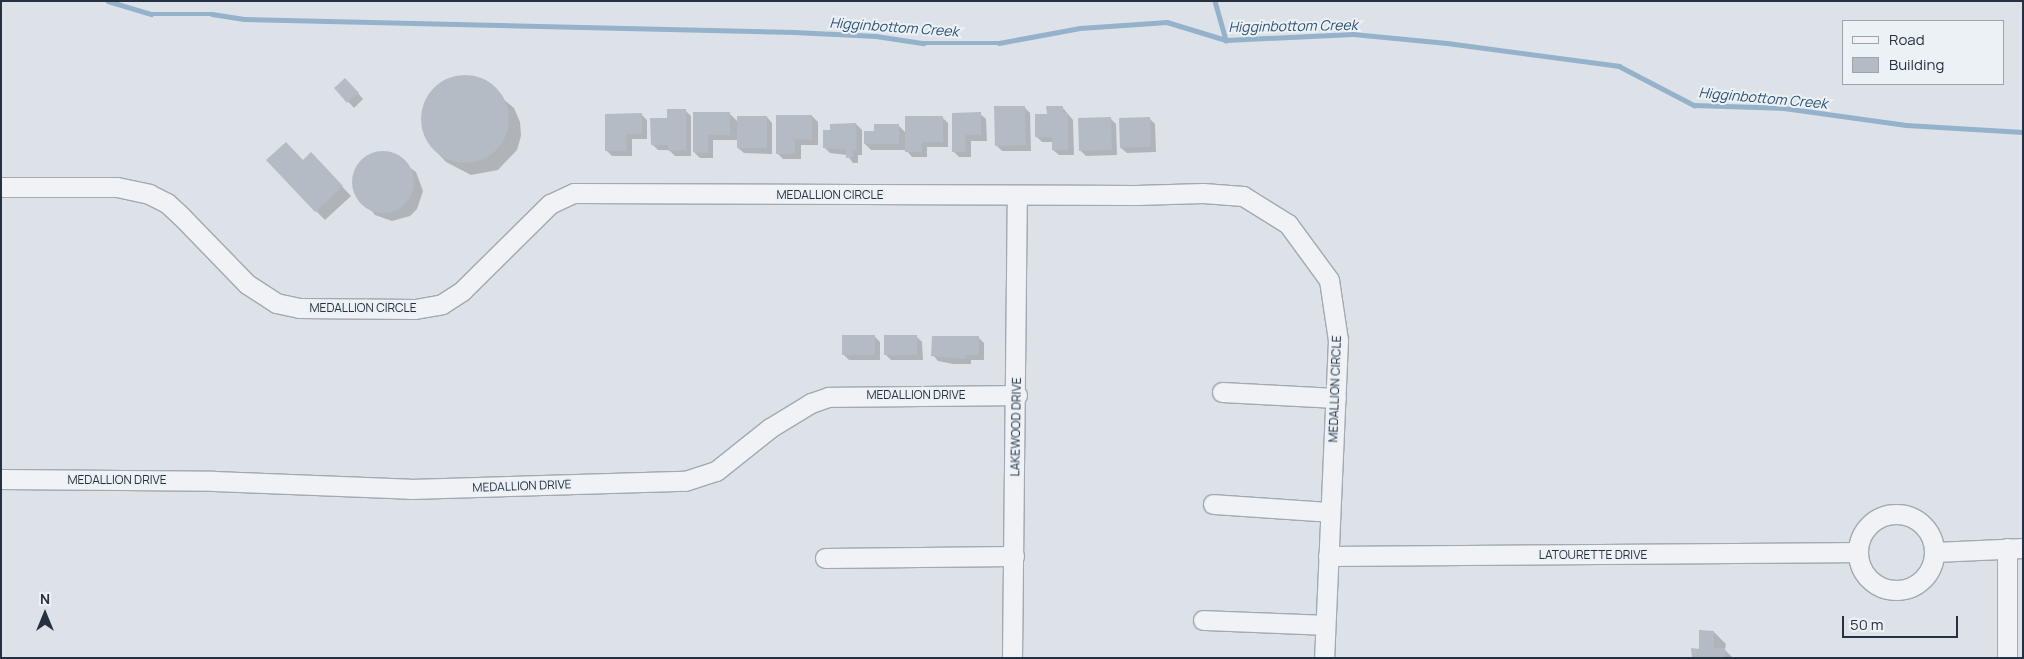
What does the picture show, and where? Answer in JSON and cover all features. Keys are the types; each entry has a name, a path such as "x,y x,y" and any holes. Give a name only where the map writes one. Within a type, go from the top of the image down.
{"street":[{"name":"MEDALLION CIRCLE","path":"1,187 117,188 149,194 174,210 262,295 276,303 308,308 415,309 442,304 462,291 550,204 574,193 1017,196 1203,193 1243,196 1288,224 1329,280 1338,340 1324,658"},
{"name":"LAKEWOOD DRIVE","path":"1012,658 1017,395 1017,196"},
{"path":"1222,392 1336,398"},
{"name":"MEDALLION DRIVE","path":"1,480 214,481 410,489 685,481 716,471 770,428 811,403 828,397 1017,395"},
{"path":"1212,504 1330,512"},
{"path":"1891,515 1916,520 1926,528 1935,552 1925,577 1903,590 1877,585 1867,577 1858,552 1868,527 1891,515"},
{"path":"1935,552 2015,548 2007,658"},
{"name":"LATOURETTE DRIVE","path":"1328,556 1858,552"},
{"path":"825,558 1014,556"},
{"path":"1203,620 1325,625"}],"building":[{"path":"465,75 482,78 490,82 502,94 506,102 509,119 506,136 502,144 490,156 482,160 465,163 448,160 440,156 428,144 424,136 421,119 424,102 428,94 440,82 448,78"},
{"path":"345,78 359,93 347,103 334,88"},
{"path":"994,106 1025,106 1026,145 995,146"},
{"path":"1046,106 1063,106 1063,113 1068,113 1068,150 1052,150 1052,137 1035,137 1035,114 1047,114"},
{"path":"667,109 686,109 686,150 668,151 668,145 651,145 650,118 667,118"},
{"path":"693,112 730,112 730,135 708,135 708,153 693,152"},
{"path":"981,112 981,135 965,135 966,152 952,152 952,113"},
{"path":"642,113 642,134 626,134 627,151 605,151 605,114"},
{"path":"776,115 812,115 812,140 795,139 795,154 776,154"},
{"path":"737,116 767,116 767,148 737,148"},
{"path":"905,116 943,116 943,142 922,142 922,152 905,152"},
{"path":"1111,117 1112,150 1079,151 1078,118"},
{"path":"1150,117 1151,147 1120,148 1119,118"},
{"path":"856,123 857,150 853,150 853,157 846,158 846,150 823,148 823,130 830,130 830,124"},
{"path":"874,124 899,124 899,144 864,144 864,131 874,131"},
{"path":"286,142 303,160 311,152 343,186 315,212 266,160"},
{"path":"383,151 395,153 405,160 412,170 414,182 412,194 405,204 395,211 383,213 371,211 361,204 354,194 352,182 354,170 361,160 371,153"},
{"path":"842,335 875,335 875,355 842,355"},
{"path":"884,335 917,335 917,355 884,355"},
{"path":"932,336 979,336 979,355 966,355 965,359 931,356"},
{"path":"1699,630 1714,631 1714,648 1725,648 1725,658 1692,658 1691,648 1699,649"}],"waterway":[{"name":"Higginbottom Creek","path":"108,1 151,14 212,14 244,19 794,32 876,36 923,43 999,43 1080,28 1167,22 1226,40 1353,34 1447,43 1619,66 1694,105 1784,108 1906,125 2023,132"},
{"path":"1215,1 1226,40"}]}
